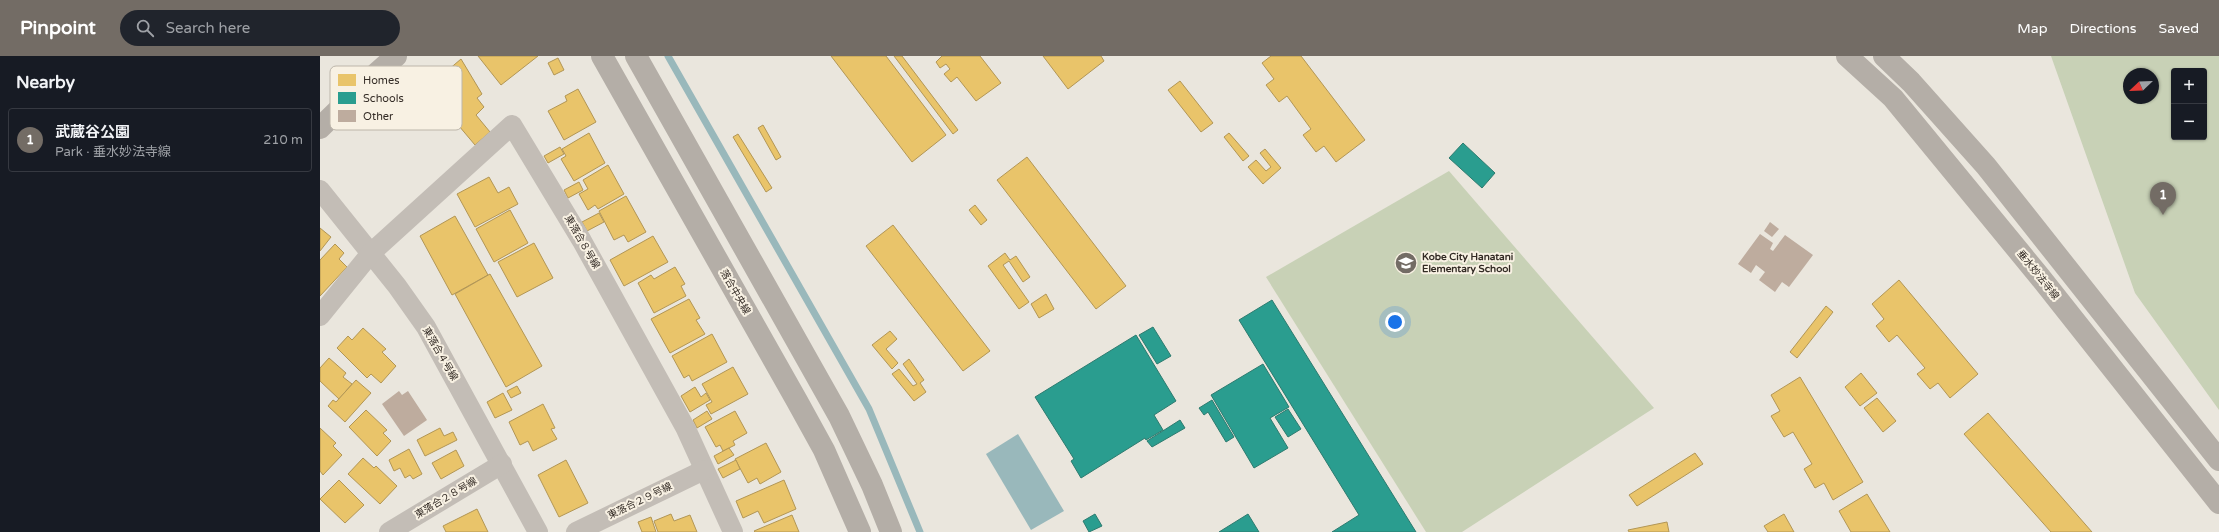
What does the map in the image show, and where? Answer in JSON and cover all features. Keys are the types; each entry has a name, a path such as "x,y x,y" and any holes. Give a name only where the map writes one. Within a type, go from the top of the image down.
{"street":[{"path":"384,66 396,56"},
{"name":"落合中央線","path":"602,56 824,450 860,532"},
{"path":"636,56 839,416 872,485 892,532"},
{"name":"垂水妙法寺線","path":"1847,56 1893,98 2040,277 2219,503"},
{"path":"1884,56 1911,82 1991,172 2219,460"},
{"path":"1902,56 1911,82"},
{"path":"320,128 330,118"},
{"name":"東落合８号線","path":"371,253 512,125 582,241 686,429 704,470 721,502 733,532"},
{"name":"東落合４号線","path":"320,190 397,286 426,327 538,532"},
{"path":"320,316 371,253"},
{"name":"東落合２８号線","path":"389,532 502,464"},
{"name":"東落合２９号線","path":"576,532 704,470"}],"green space":[{"path":"2051,56 2219,56 2219,410 2135,293"},
{"path":"1449,171 1654,408 1462,532 1426,532 1266,277"}],"water":[{"path":"1018,434 1064,511 1031,530 986,454"}],"building: Homes":[{"path":"478,56 538,56 501,85"},
{"path":"831,56 886,56 946,135 912,162"},
{"path":"894,56 902,56 958,130 953,134"},
{"path":"942,56 980,56 1001,83 976,101 957,77 951,82 944,74 950,69 946,64 940,68 936,62"},
{"path":"1043,56 1101,56 1104,61 1068,89"},
{"path":"1271,56 1301,56 1365,140 1336,162 1324,146 1316,152 1303,135 1311,129 1287,96 1279,102 1266,85 1274,79 1262,63"},
{"path":"558,58 564,70 554,75 548,63"},
{"path":"461,59 482,94 477,98 484,107 476,115 490,132 475,145 462,130 462,66 453,66"},
{"path":"1180,81 1213,123 1201,132 1168,90"},
{"path":"578,89 596,122 564,140 548,111 567,101 565,96"},
{"path":"763,125 781,157 776,160 758,128"},
{"path":"589,133 605,163 574,181 561,159 566,156 562,149"},
{"path":"1229,133 1249,156 1243,161 1224,137"},
{"path":"738,134 772,188 766,192 733,137"},
{"path":"560,147 564,154 548,163 544,156"},
{"path":"1265,149 1281,168 1263,184 1248,167 1256,160 1266,171 1271,167 1260,153"},
{"path":"1027,157 1126,286 1096,309 997,180"},
{"path":"608,165 624,194 598,209 595,205 588,210 579,194 588,189 583,180"},
{"path":"489,177 498,193 509,187 518,204 475,227 457,194"},
{"path":"579,182 583,190 568,198 564,190"},
{"path":"626,196 646,232 628,242 624,235 614,240 599,211"},
{"path":"975,205 987,220 981,225 969,210"},
{"path":"510,210 528,243 494,262 476,229"},
{"path":"599,213 604,222 587,231 582,222"},
{"path":"455,216 488,275 452,295 420,236"},
{"path":"893,225 990,351 963,371 866,246"},
{"path":"320,228 331,237 320,251"},
{"path":"653,236 668,262 624,286 610,260"},
{"path":"534,243 553,278 517,297 498,262"},
{"path":"335,244 344,253 339,259 347,267 320,296 320,260"},
{"path":"1005,253 1010,260 1016,256 1030,277 1023,282 1009,261 1003,265 1029,302 1019,309 988,266"},
{"path":"675,267 685,284 681,286 686,296 654,313 638,283 651,275 654,279"},
{"path":"490,274 542,366 506,387 455,294"},
{"path":"1899,280 1978,374 1950,398 1938,383 1930,389 1917,374 1925,368 1897,335 1889,342 1876,326 1884,319 1872,304"},
{"path":"1046,294 1054,309 1039,318 1031,304"},
{"path":"689,299 700,318 696,320 705,334 670,353 651,319"},
{"path":"1826,306 1833,312 1797,358 1790,352"},
{"path":"363,328 386,349 382,352 396,366 381,383 371,374 367,378 337,348 348,336 352,340"},
{"path":"890,331 897,339 886,349 898,363 892,369 872,345"},
{"path":"712,334 727,362 692,381 689,375 684,378 672,356"},
{"path":"329,358 346,373 343,377 352,384 339,399 320,381 320,368"},
{"path":"909,359 924,380 920,383 926,392 914,401 892,374 899,369 913,386 917,384 903,364"},
{"path":"733,367 748,394 711,414 706,405 712,402 702,384"},
{"path":"1861,373 1877,393 1860,406 1845,387"},
{"path":"1800,377 1863,482 1833,500 1824,483 1815,488 1804,469 1812,464 1793,432 1784,437 1771,416 1780,411 1771,395"},
{"path":"356,380 371,393 345,422 328,406 333,400 336,402"},
{"path":"517,386 521,393 511,398 507,391"},
{"path":"695,387 701,397 706,393 710,400 690,412 681,396"},
{"path":"503,393 512,410 495,418 487,402"},
{"path":"1877,398 1896,421 1883,432 1864,408"},
{"path":"543,404 555,428 551,429 557,439 533,451 528,441 520,445 509,422"},
{"path":"366,410 387,430 383,433 391,441 377,456 349,427"},
{"path":"707,411 712,419 697,428 693,420"},
{"path":"735,411 747,433 733,441 735,445 723,451 720,445 716,447 705,427"},
{"path":"1988,413 2092,532 2051,532 1964,434"},
{"path":"320,428 336,443 333,446 342,455 323,475 320,471"},
{"path":"440,428 444,436 453,432 457,440 425,456 417,440"},
{"path":"766,443 781,472 760,484 757,478 748,483 735,459"},
{"path":"729,448 734,455 718,464 714,456"},
{"path":"409,449 422,474 413,479 410,475 405,478 400,468 394,471 389,460"},
{"path":"456,450 464,466 441,479 432,463"},
{"path":"1695,453 1703,464 1637,506 1629,495"},
{"path":"363,458 374,468 376,466 397,486 380,504 348,474"},
{"path":"566,460 588,503 559,517 538,475"},
{"path":"736,460 740,469 723,478 718,469"},
{"path":"339,480 364,505 345,523 320,499"},
{"path":"784,480 796,509 764,523 758,511 743,518 736,501"},
{"path":"1867,494 1890,532 1851,532 1839,511"},
{"path":"477,509 488,532 446,532 443,526"},
{"path":"671,514 674,521 690,515 697,532 658,532 654,521"},
{"path":"1784,514 1794,532 1768,532 1764,526"},
{"path":"792,515 799,532 754,531"},
{"path":"651,517 656,532 642,532 638,522"},
{"path":"1667,522 1669,532 1629,532 1628,530"}],"building: Schools":[{"path":"1463,143 1495,173 1482,188 1449,158"},
{"path":"1272,300 1416,532 1332,532 1359,515 1239,320"},
{"path":"1153,327 1171,356 1157,364 1139,335"},
{"path":"1136,335 1176,401 1154,415 1163,430 1146,440 1145,438 1081,478 1071,461 1074,459 1035,397"},
{"path":"1263,364 1289,407 1270,418 1288,448 1254,468 1211,395"},
{"path":"1212,400 1234,437 1226,442 1208,412 1204,415 1199,408"},
{"path":"1288,409 1301,429 1288,437 1275,417"},
{"path":"1180,420 1185,428 1152,447 1147,441"},
{"path":"1095,514 1102,526 1089,532 1083,521"},
{"path":"1248,514 1259,532 1219,532"}],"building: Other":[{"path":"1770,222 1779,229 1772,237 1764,231"},
{"path":"1760,234 1773,243 1770,249 1773,251 1785,235 1813,255 1789,287 1782,282 1775,292 1759,280 1765,272 1756,265 1751,273 1738,264"},
{"path":"399,391 402,395 408,391 427,420 404,436 382,404"}],"waterway":[{"path":"668,56 869,409 920,532"}],"place":[{"name":"武蔵谷公園","path":"2163,215"},
{"name":"Kobe City Hanatani Elementary School","path":"1406,263"}]}
